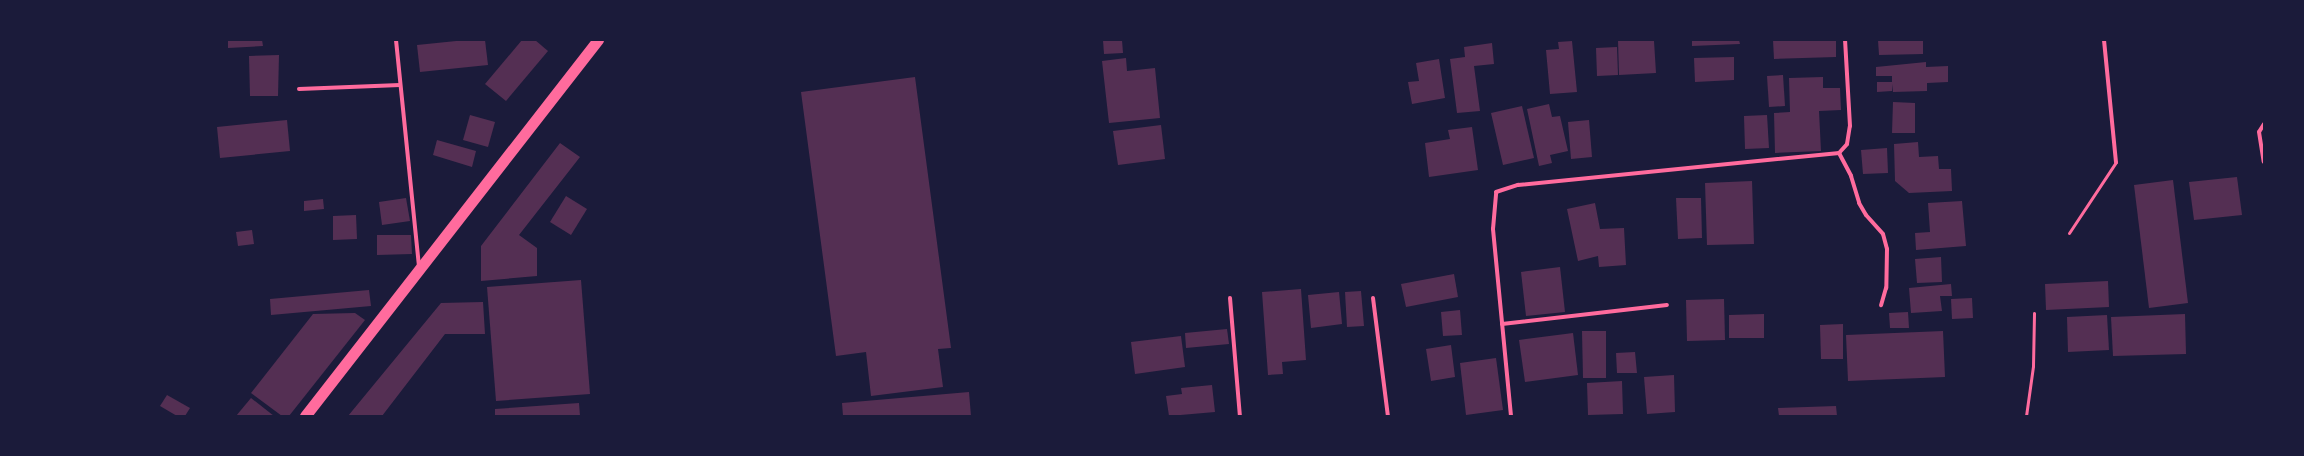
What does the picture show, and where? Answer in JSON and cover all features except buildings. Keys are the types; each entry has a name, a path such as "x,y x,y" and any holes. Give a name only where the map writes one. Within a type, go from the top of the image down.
{"highway":[{"path":"305,416 419,267 598,40"}],"street":[{"path":"396,40 419,267"},
{"path":"1511,416 1493,228 1496,192 1534,183 1839,153 1847,144 1850,126 1845,40"},
{"path":"2104,40 2116,162"},
{"path":"299,89 400,85"},
{"path":"2264,124 2259,132 2264,162"},
{"path":"1839,153 1851,176 1859,203 1883,234 1887,249 1886,288 1882,305"},
{"path":"1230,298 1240,416"},
{"path":"1373,298 1388,416"},
{"path":"1502,324 1667,305"}],"lane":[{"path":"2070,233 2116,162"},
{"path":"2026,416 2033,366 2034,313"}]}
